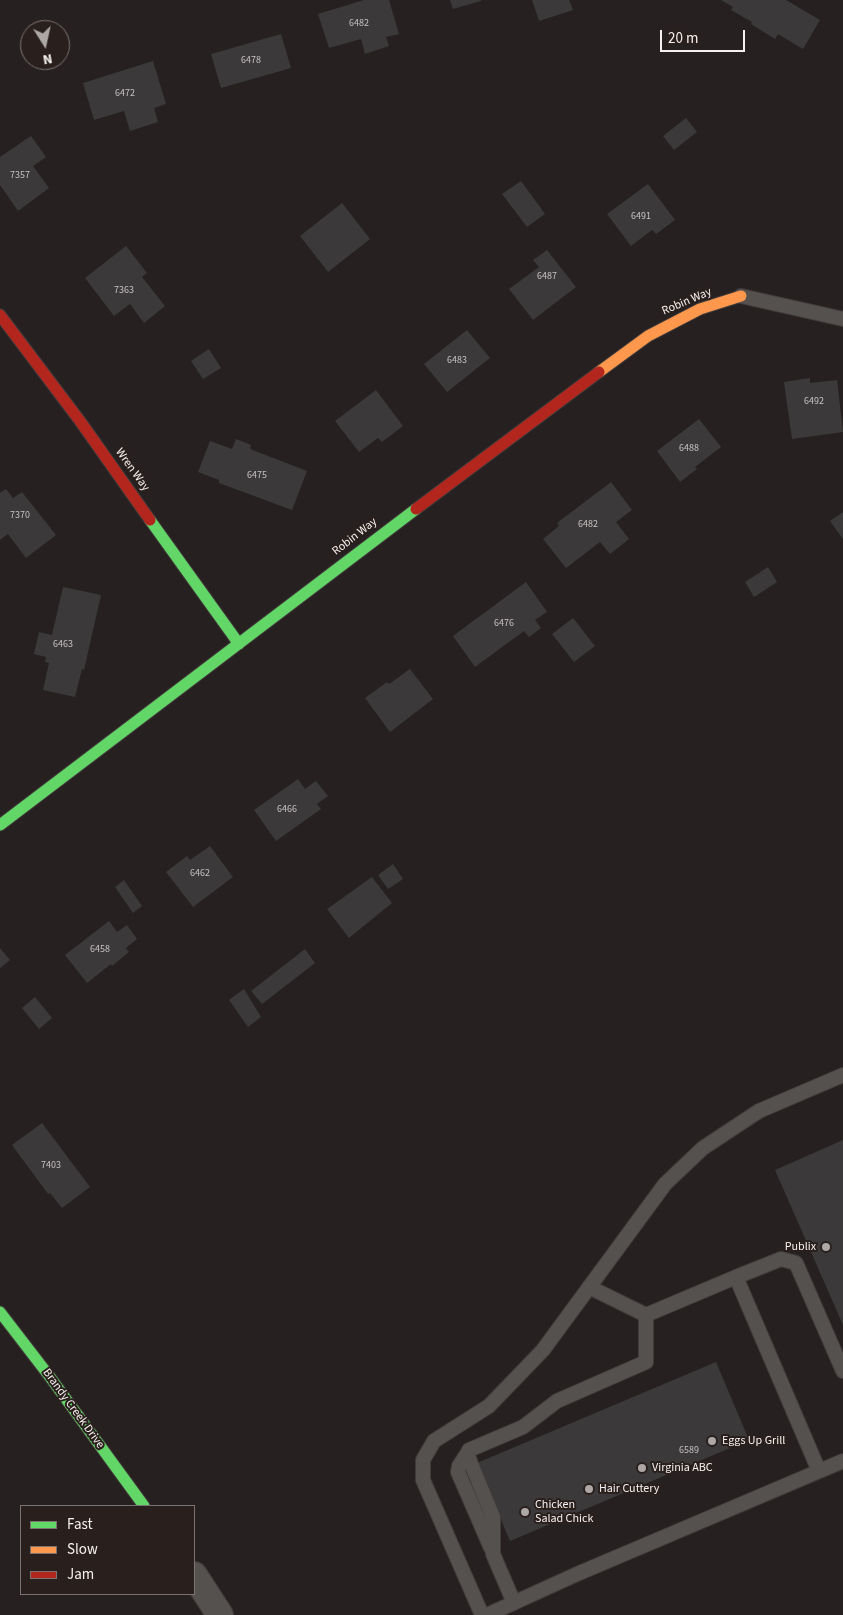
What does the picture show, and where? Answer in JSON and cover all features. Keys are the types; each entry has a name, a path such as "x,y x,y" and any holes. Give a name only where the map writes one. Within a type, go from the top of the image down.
{"street":[{"name":"Robin Way","path":"0,825 391,527 648,336 700,309 740,296"},
{"name":"Wren Way","path":"0,314 80,421 239,644"},
{"name":"Brandy Creek Drive","path":"0,1312 143,1505"},
{"path":"195,1577 220,1615"}],"lane":[{"path":"740,296 843,319"},
{"path":"482,1615 423,1480 423,1460 434,1441 489,1406 536,1357 665,1184 703,1148 759,1111 843,1075"},
{"path":"589,1287 646,1315 781,1260 796,1263 843,1372"},
{"path":"736,1277 819,1471"},
{"path":"514,1603 493,1554 493,1517 467,1454 469,1450 523,1427 557,1401 646,1362 646,1315"},
{"path":"487,1615 843,1461"}],"building":[{"path":"364,0 389,0 399,34 386,37 389,46 365,54 361,39 329,48 318,14"},
{"path":"450,0 481,0 481,1 453,9"},
{"path":"532,0 569,0 573,10 539,21"},
{"path":"721,0 786,0 820,20 803,49 778,34 775,39 751,24 752,22 731,10 733,7"},
{"path":"281,34 291,68 221,88 211,54"},
{"path":"153,61 166,104 154,108 158,122 130,131 124,111 94,120 83,83"},
{"path":"686,118 697,132 674,150 663,136"},
{"path":"31,136 46,157 33,166 49,188 18,211 0,185 0,157"},
{"path":"521,181 545,214 527,227 502,194"},
{"path":"648,184 675,220 656,234 652,230 631,246 607,214"},
{"path":"342,203 370,239 328,272 300,236"},
{"path":"126,246 147,273 142,277 165,306 144,323 130,304 114,316 85,278"},
{"path":"547,250 576,287 533,320 509,289 539,267 533,260"},
{"path":"467,330 490,358 447,392 424,364"},
{"path":"209,349 221,368 203,379 191,361"},
{"path":"810,378 810,383 837,380 843,432 792,439 784,382"},
{"path":"376,390 403,426 382,442 378,438 359,452 335,421"},
{"path":"699,419 721,447 695,467 697,469 680,482 657,451"},
{"path":"236,439 251,445 250,449 307,471 292,510 219,483 219,480 198,472 210,441 232,449"},
{"path":"611,482 632,510 616,522 629,539 610,554 600,542 566,568 543,539 559,526 557,523"},
{"path":"6,489 13,498 22,492 56,535 26,558 8,534 0,540 0,493"},
{"path":"843,512 843,539 830,521"},
{"path":"768,567 777,582 754,597 745,582"},
{"path":"526,582 547,612 535,620 541,628 529,637 524,631 475,667 453,636"},
{"path":"63,587 101,595 84,670 82,669 75,697 43,690 49,663 45,662 46,657 34,654 39,632 52,635"},
{"path":"573,618 595,646 574,662 552,634"},
{"path":"410,669 433,699 390,732 365,698 387,682 389,684"},
{"path":"298,779 305,789 316,781 328,796 317,804 321,809 276,841 254,810"},
{"path":"210,846 233,877 193,907 166,872 187,856 190,860"},
{"path":"393,864 403,879 388,889 378,875"},
{"path":"372,877 392,903 349,938 327,909"},
{"path":"124,880 142,906 133,913 115,887"},
{"path":"109,921 117,932 127,925 137,939 126,948 129,952 87,983 65,955"},
{"path":"0,948 10,960 0,968"},
{"path":"305,949 315,963 262,1004 251,991"},
{"path":"244,989 261,1017 248,1027 229,1000"},
{"path":"35,997 52,1018 39,1029 22,1008"},
{"path":"42,1123 90,1187 62,1208 50,1193 48,1194 12,1145"},
{"name":"Publix","path":"843,1140 843,1325 775,1170"},
{"path":"716,1362 749,1440 510,1541 477,1463"}],"traffic: fast":[{"path":"0,825 416,509"},
{"path":"150,520 239,644"},
{"path":"0,1312 143,1505"}],"traffic: slow":[{"path":"599,372 648,336 700,309 741,296"}],"traffic: jam":[{"path":"0,315 80,421 150,520"},
{"path":"416,509 599,372"}],"place":[{"name":"Publix","path":"826,1247"},
{"name":"Eggs Up Grill","path":"712,1441"},
{"name":"Virginia ABC","path":"642,1468"},
{"name":"Hair Cuttery","path":"589,1489"},
{"name":"Chicken Salad Chick","path":"525,1512"}]}
